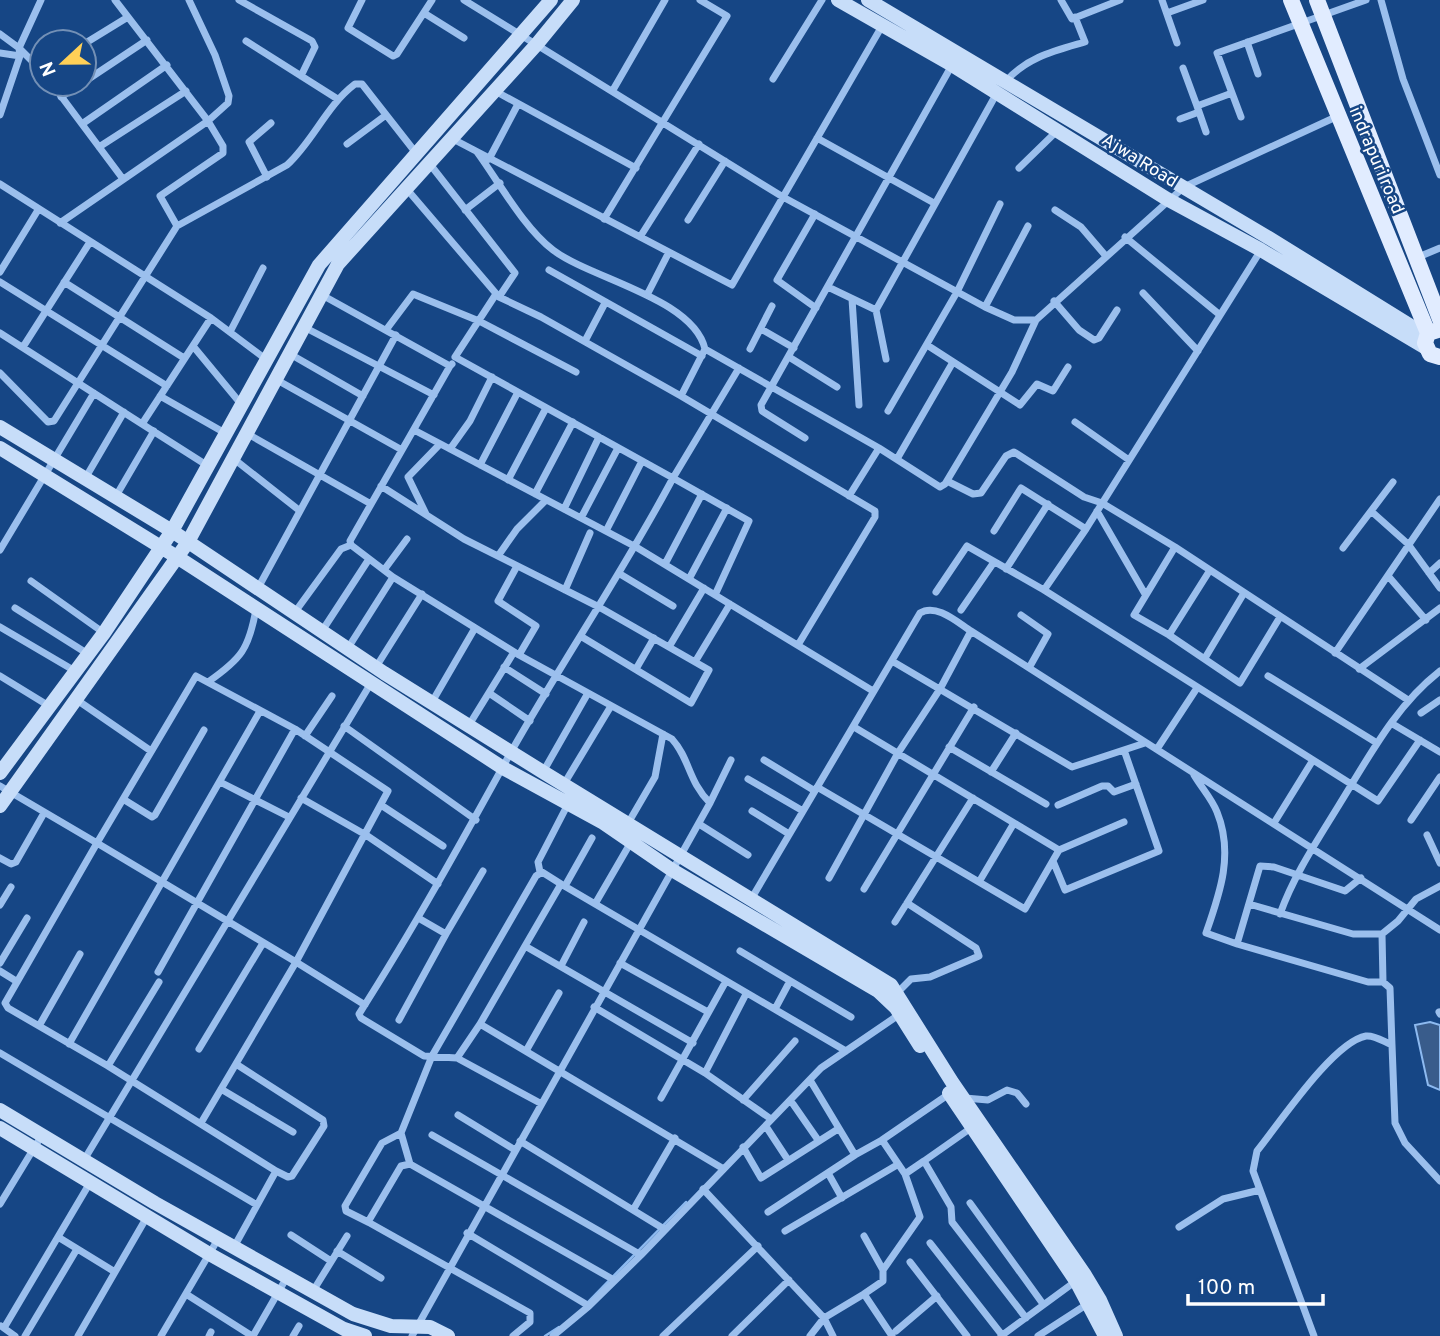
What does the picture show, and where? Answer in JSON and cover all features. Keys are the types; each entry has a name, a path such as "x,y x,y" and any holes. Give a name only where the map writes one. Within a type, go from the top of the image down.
{"main road":[{"name":"indrapuri road","path":"1291,0 1434,346"},
{"name":"indrapuri road","path":"1320,7 1440,319"}],"street":[{"path":"0,115 20,52 41,0"},
{"path":"114,0 167,65 223,146 223,153 160,196 177,226"},
{"path":"60,223 208,121 228,103 229,96 215,55 189,0"},
{"path":"239,0 312,41 315,47 301,76"},
{"path":"362,0 348,28 393,56 397,54 432,0"},
{"path":"464,0 783,197 985,307 1014,320 1036,320"},
{"path":"0,773 104,633 172,531 319,265 551,0"},
{"path":"0,806 5,790 77,700 188,542 277,380 320,294 349,249 537,44 573,0"},
{"path":"612,90 665,0"},
{"path":"604,219 727,16 701,0"},
{"path":"773,79 822,0"},
{"name":"Ajwa Road","path":"838,0 952,65 1167,199 1434,346"},
{"name":"Ajwa Road","path":"868,0 1184,187 1434,346"},
{"path":"1061,0 1068,17 1075,17 1119,0"},
{"path":"1162,0 1177,43"},
{"path":"1167,13 1203,0"},
{"path":"1241,117 1217,53 1300,23 1320,7 1366,0"},
{"path":"1381,0 1403,79 1440,175"},
{"path":"424,13 464,38"},
{"path":"98,35 128,17"},
{"path":"886,359 876,310 934,204 996,93 1016,69 1035,57 1085,42 1075,17"},
{"path":"451,138 732,285 883,26"},
{"path":"0,34 28,59"},
{"path":"98,72 147,40"},
{"path":"246,41 336,98"},
{"path":"1247,42 1258,74"},
{"path":"0,53 20,52"},
{"path":"82,124 167,65"},
{"path":"805,438 762,411 761,405 952,65"},
{"path":"1183,68 1206,132"},
{"path":"0,373 48,422 56,419 143,275 177,226 267,177 299,154 336,98 359,83 416,153"},
{"path":"493,90 636,168"},
{"path":"99,147 186,91"},
{"path":"1180,119 1232,93"},
{"path":"62,98 123,179"},
{"path":"489,159 518,104"},
{"path":"347,144 386,115"},
{"path":"549,270 605,303 773,386 897,458 940,487 947,481 1000,393 1036,320 1054,301 1167,199 1184,187 1338,116"},
{"path":"1019,168 1069,119"},
{"path":"267,177 249,142 271,124"},
{"path":"817,138 934,204"},
{"path":"640,237 699,144"},
{"path":"477,152 540,238 555,251 647,295 697,328 703,352 681,396"},
{"path":"688,220 725,160"},
{"path":"351,545 350,541 371,503 455,357 478,321 515,273 428,163"},
{"path":"396,176 498,295 681,396 875,511 875,517 797,645"},
{"path":"465,210 500,183"},
{"path":"0,184 211,318 267,360"},
{"path":"888,411 957,292 1000,204"},
{"path":"0,272 38,210"},
{"path":"1055,210 1081,227 1105,255"},
{"path":"816,214 777,280 816,308"},
{"path":"985,307 1028,226"},
{"path":"1125,237 1220,315"},
{"path":"23,347 90,242"},
{"path":"1416,258 1440,248"},
{"path":"1044,590 1086,529 1261,250"},
{"path":"647,295 669,253"},
{"path":"230,332 262,268"},
{"path":"0,282 167,386"},
{"path":"64,282 184,358"},
{"path":"828,287 876,310"},
{"path":"1143,293 1198,351"},
{"path":"320,294 450,366"},
{"path":"387,330 413,294 478,321 576,372"},
{"path":"852,299 859,405"},
{"path":"1054,301 1079,330 1094,340 1099,338 1117,310"},
{"path":"585,341 605,303"},
{"path":"750,349 772,306"},
{"path":"142,424 211,318"},
{"path":"304,326 433,395"},
{"path":"761,329 794,348"},
{"path":"0,333 208,466"},
{"path":"258,587 286,541 396,335"},
{"path":"193,345 242,404"},
{"path":"927,345 1000,393 1023,404 1037,384 1053,391 1068,367"},
{"path":"290,354 363,396"},
{"path":"455,357 746,518 750,524 715,595"},
{"path":"789,357 837,387"},
{"path":"897,458 953,362"},
{"path":"540,1103 457,1058 424,1056 361,1018 359,1014 420,919 530,720 620,574 673,478 739,368"},
{"path":"450,449 470,421 492,377"},
{"path":"277,380 402,450"},
{"path":"480,465 518,392"},
{"path":"1,547 94,393"},
{"path":"160,396 225,433"},
{"path":"508,480 546,408"},
{"path":"85,500 90,480 124,412"},
{"path":"535,494 573,422"},
{"path":"1075,422 1129,460"},
{"path":"0,427 172,531 376,667 627,825 675,864"},
{"path":"414,430 636,547 873,691"},
{"path":"116,496 154,431"},
{"path":"248,434 371,503"},
{"path":"564,509 599,437"},
{"path":"426,514 408,477 440,444"},
{"path":"0,448 177,557 503,768 898,992 904,1012 1076,1281 1105,1336"},
{"path":"581,518 618,448"},
{"path":"849,496 879,448"},
{"path":"947,481 977,494 984,490 1006,456 1014,452 1084,497 1102,503 1175,547 1408,700"},
{"path":"234,459 300,511"},
{"path":"606,531 642,461"},
{"path":"1343,548 1393,482"},
{"path":"381,486 498,556 599,607 709,670 691,703 582,637"},
{"path":"994,531 1021,488 1086,529"},
{"path":"665,565 702,494"},
{"path":"498,556 512,535 546,499"},
{"path":"1335,653 1440,499"},
{"path":"1006,569 1048,504"},
{"path":"689,579 727,508"},
{"path":"1097,511 1145,594"},
{"path":"1371,511 1408,544 1440,587"},
{"path":"565,590 590,533"},
{"path":"384,570 407,539"},
{"path":"351,545 393,577 516,653 663,734 677,745 692,780 710,803"},
{"path":"295,612 341,549 351,545"},
{"path":"936,592 965,545 1044,590 1375,800 1381,799 1420,740"},
{"path":"1175,547 1134,615 1241,683 1280,617"},
{"path":"323,631 369,559"},
{"path":"961,610 994,562"},
{"path":"1429,573 1440,564"},
{"path":"468,726 504,667 535,625 498,601 517,566"},
{"path":"1169,635 1210,570"},
{"path":"620,574 673,606"},
{"path":"1389,576 1426,620"},
{"path":"348,648 393,577"},
{"path":"31,581 104,633"},
{"path":"669,647 704,588"},
{"path":"1205,658 1244,593"},
{"path":"376,667 422,594"},
{"path":"695,662 730,604"},
{"path":"15,608 88,654"},
{"path":"208,682 233,664 246,649 256,608"},
{"path":"1359,669 1440,608"},
{"path":"747,906 923,611 938,611 1409,907 1440,930"},
{"path":"1021,615 1048,634 1028,668"},
{"path":"0,626 75,671"},
{"path":"432,702 475,628"},
{"path":"829,878 898,753 940,689 971,631"},
{"path":"636,669 654,638"},
{"path":"891,661 974,707 1072,767 1145,743"},
{"path":"504,667 546,694"},
{"path":"1280,914 1296,876 1377,743 1408,700 1440,671"},
{"path":"0,676 50,706"},
{"path":"1268,676 1377,743"},
{"path":"201,1123 296,962 388,791 295,729 194,677 16,981 6,1006 276,1171 288,1177 292,1176 324,1126 323,1120 236,1064"},
{"path":"84,1161 371,683"},
{"path":"1157,749 1197,688"},
{"path":"489,693 530,720"},
{"path":"543,772 588,693"},
{"path":"305,736 332,696"},
{"path":"77,700 151,751"},
{"path":"1421,713 1440,700"},
{"path":"564,785 611,706"},
{"path":"864,888 974,707"},
{"path":"69,1044 260,711"},
{"path":"1391,723 1440,752"},
{"path":"344,726 476,820"},
{"path":"854,727 1059,850"},
{"path":"158,972 199,904 295,729"},
{"path":"123,799 152,817 155,815 204,730"},
{"path":"991,772 1016,733"},
{"path":"627,825 655,778 663,734"},
{"path":"949,747 1046,804"},
{"path":"1053,861 1065,890 1159,851 1124,750"},
{"path":"764,760 866,815 1025,909 1059,850 1124,822"},
{"path":"1274,823 1313,760"},
{"path":"414,1331 594,1007 640,931 731,761"},
{"path":"1191,771 1217,812 1226,855 1225,876 1206,933 1368,982 1383,982 1390,988 1395,1123 1405,1143 1440,1181"},
{"path":"1411,820 1440,777"},
{"path":"748,779 803,811"},
{"path":"220,782 289,817"},
{"path":"1058,805 1102,786 1108,786 1114,792 1136,784"},
{"path":"5,790 365,1005"},
{"path":"301,798 366,835 438,884"},
{"path":"895,922 973,798"},
{"path":"410,1164 401,1133 432,1056 540,872 538,862 568,803"},
{"path":"382,805 443,846"},
{"path":"752,811 789,834"},
{"path":"0,858 11,864 16,862 44,813"},
{"path":"979,881 1014,823"},
{"path":"699,824 748,855"},
{"path":"1427,835 1440,863"},
{"path":"457,1058 592,838"},
{"path":"596,904 631,842"},
{"path":"1237,944 1260,866 1274,867 1345,891 1361,878"},
{"path":"399,1020 483,871"},
{"path":"540,872 846,1051"},
{"path":"1249,904 1353,934 1382,934 1422,894 1440,886"},
{"path":"0,905 11,887"},
{"path":"898,992 911,979 930,977 976,959 979,953 907,904"},
{"path":"747,906 878,991 904,1012"},
{"path":"0,963 27,918"},
{"path":"420,919 446,934"},
{"path":"561,966 584,922"},
{"path":"1382,934 1383,982"},
{"path":"199,1049 263,943"},
{"path":"524,946 693,1043"},
{"path":"740,951 850,1017"},
{"path":"39,1026 80,954"},
{"path":"620,963 708,1012"},
{"path":"0,971 16,981"},
{"path":"662,1098 685,1061 726,981"},
{"path":"775,1009 790,981"},
{"path":"108,1066 159,982"},
{"path":"526,1051 559,993"},
{"path":"705,1073 746,994"},
{"path":"594,1007 705,1073 771,1119"},
{"path":"552,1336 589,1306 641,1255 722,1168 810,1080 846,1051 904,1012"},
{"path":"480,1024 722,1168"},
{"path":"1314,1336 1253,1171 1257,1151 1315,1076 1343,1048 1364,1037 1372,1036 1392,1045"},
{"path":"743,1100 795,1041"},
{"path":"0,1053 257,1205"},
{"path":"810,1080 855,1155"},
{"path":"221,1090 293,1132"},
{"path":"768,1212 855,1155 956,1096 988,1100 1007,1090 1017,1093 1026,1104"},
{"path":"956,1096 971,1128 996,1156 1085,1275 1116,1336"},
{"path":"793,1104 818,1140"},
{"path":"0,1110 218,1239 353,1314 395,1331 414,1331 430,1327 448,1336"},
{"path":"458,1115 515,1150"},
{"path":"0,1128 342,1333 365,1336"},
{"path":"767,1128 788,1160"},
{"path":"905,1174 971,1128"},
{"path":"743,1147 760,1178 838,1129"},
{"path":"401,1133 382,1143 345,1207 530,1313 530,1322 513,1336"},
{"path":"0,1204 42,1135"},
{"path":"432,1135 641,1255"},
{"path":"633,1210 675,1138"},
{"path":"520,1140 664,1229"},
{"path":"882,1140 905,1174 920,1217 883,1270"},
{"path":"924,1161 951,1207 952,1222 1026,1318"},
{"path":"368,1222 398,1169 404,1164 410,1164 485,1204 614,1280"},
{"path":"785,1231 897,1165"},
{"path":"15,1336 2,1326 99,1168"},
{"path":"234,1247 276,1171"},
{"path":"828,1173 842,1198"},
{"path":"703,1189 824,1318 833,1336"},
{"path":"1179,1227 1223,1199 1260,1190"},
{"path":"78,1336 156,1203"},
{"path":"970,1203 1043,1304"},
{"path":"467,1233 589,1306"},
{"path":"291,1235 331,1261"},
{"path":"312,1291 347,1236"},
{"path":"810,1336 824,1318 883,1281 883,1270 864,1236"},
{"path":"58,1237 115,1272"},
{"path":"162,1336 218,1239"},
{"path":"930,1243 1002,1335 1076,1281"},
{"path":"663,1336 758,1246"},
{"path":"25,1336 77,1249"},
{"path":"337,1251 381,1278"},
{"path":"910,1262 967,1336"},
{"path":"186,1294 253,1336 286,1277"},
{"path":"732,1336 789,1280"},
{"path":"864,1294 894,1333 937,1297"},
{"path":"1038,1336 1089,1303"},
{"path":"342,1333 353,1314"},
{"path":"293,1336 299,1326"}],"water":[{"path":"1430,1022 1440,1025 1440,1090 1428,1085 1415,1025"}],"waterway":[{"path":"588,1302 686,1202"},
{"path":"545,1336 559,1327"}]}
